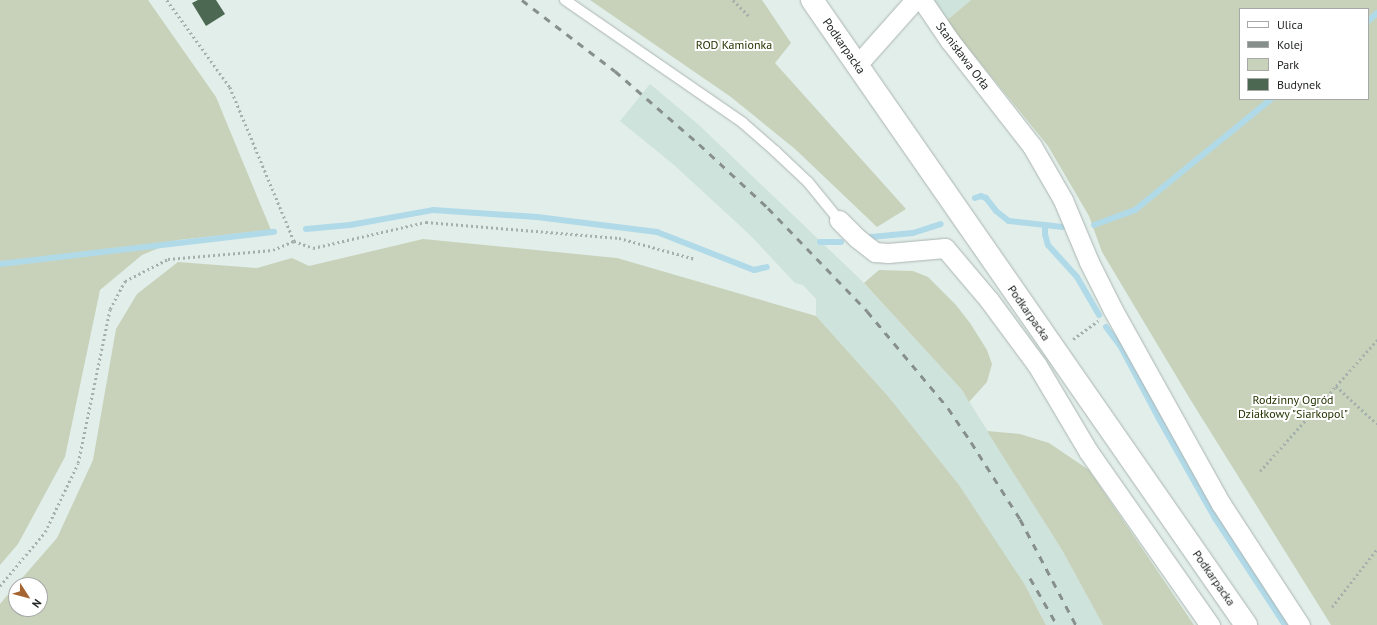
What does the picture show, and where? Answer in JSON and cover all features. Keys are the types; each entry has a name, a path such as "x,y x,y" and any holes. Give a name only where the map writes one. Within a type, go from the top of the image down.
{"main road":[{"name":"Podkarpacka","path":"812,0 1246,625"}],"street":[{"path":"857,65 915,0"},
{"name":"Stanisława Orła","path":"922,0 950,41 1032,146 1063,200 1088,262 1113,310 1221,504 1300,625"},
{"path":"839,220 857,238 875,252 888,253 945,248 989,300 1037,365 1088,451 1210,625"}],"lane":[{"path":"564,0 743,123 808,182 839,220"}],"path":[{"path":"167,0 230,87 294,241"},
{"path":"733,0 750,17"},
{"path":"0,586 45,532 78,463 110,309 125,281 168,259 274,250 294,241 313,248 426,222 619,238 696,260"},
{"path":"1069,342 1113,310"},
{"path":"1260,471 1377,340"},
{"path":"1336,386 1377,424"},
{"path":"1332,607 1377,549"}],"shaded area":[{"path":"933,0 971,0 946,21"},
{"path":"650,84 699,125 861,280 962,390 1062,550 1103,625 1046,625 1025,585 887,395 816,316 816,299 803,285 795,283 750,235 674,165 620,121"}],"green space":[{"path":"0,0 148,0 216,97 271,230 178,240 142,255 100,290 65,457 18,544 0,565"},
{"name":"ROD Kamionka","path":"590,0 762,0 791,43 775,63 906,209 877,227 795,149 731,97"},
{"name":"Rodzinny Ogród Działkowy \"Siarkopol\"","path":"971,0 1377,0 1377,625 1331,625 1190,399 1102,252 1089,216 1048,146 946,21"},
{"path":"423,239 617,258 816,316 887,395 959,485 1025,585 1046,625 0,625 0,604 8,594 8,617 48,617 48,577 23,577 57,538 93,460 116,329 137,294 178,262 257,268 292,258 309,266"},
{"path":"879,270 913,271 928,277 956,305 970,323 987,350 992,364 987,382 969,402 962,390 864,283"},
{"path":"987,431 1020,434 1049,443 1089,470 1194,625 1103,625 1062,550"}],"building":[{"path":"198,0 216,0 225,14 206,26 192,3"}],"waterway":[{"path":"1369,20 1377,13"},
{"path":"1094,225 1135,210 1270,100"},
{"path":"975,198 981,196 986,198 996,211 1009,221 1063,227"},
{"path":"306,229 350,225 433,210 537,217 657,232 754,270 767,267"},
{"path":"871,237 913,233 941,224"},
{"path":"1045,225 1045,234 1048,245 1077,277 1099,315"},
{"path":"0,264 274,232"},
{"path":"820,242 841,242"},
{"path":"1106,327 1121,347 1158,417 1215,518 1285,625"}],"railway":[{"path":"522,0 615,71 699,144 768,208 867,311 948,408 971,442 1020,519 1076,625"},
{"path":"1030,578 1057,625"}]}
